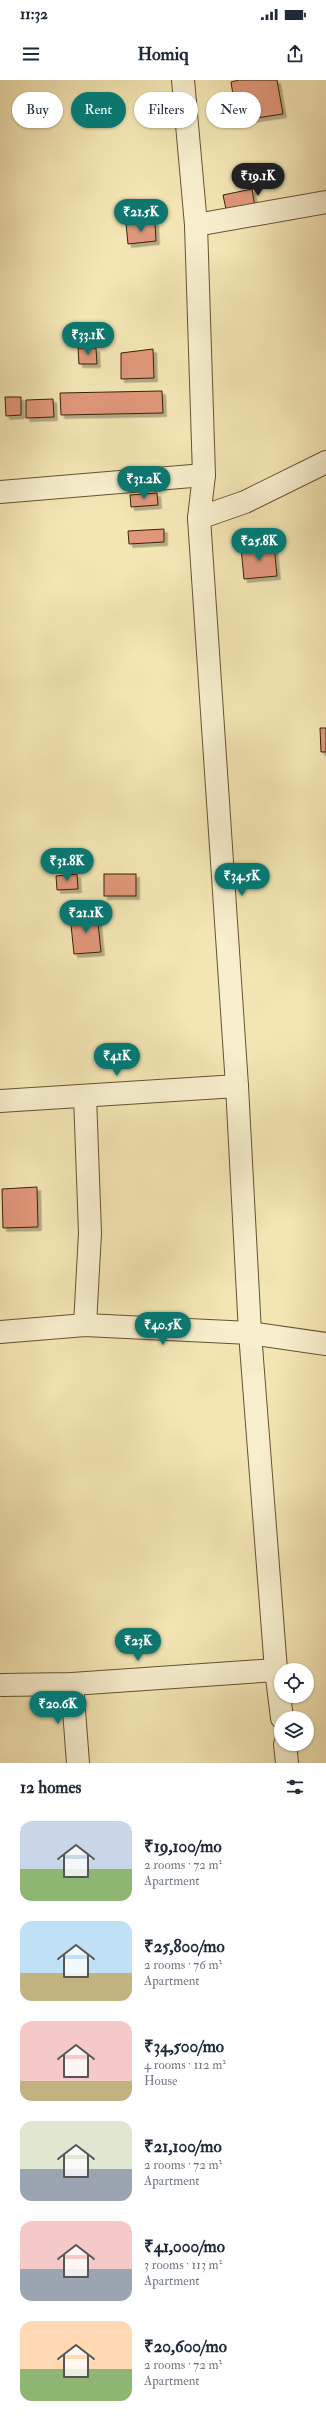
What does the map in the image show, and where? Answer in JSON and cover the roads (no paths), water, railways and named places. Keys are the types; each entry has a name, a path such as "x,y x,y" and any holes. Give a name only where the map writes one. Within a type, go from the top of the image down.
{"street":[{"path":"183,80 196,225 204,475 199,518 237,1086 250,1333 275,1663"},
{"path":"196,225 326,202"},
{"path":"199,518 246,502 326,462"},
{"path":"0,492 204,475"},
{"path":"0,1101 237,1086"},
{"path":"85,1096 90,1233 85,1325"},
{"path":"0,1332 85,1325 250,1333 326,1344"},
{"path":"2,1684 72,1684 274,1670"},
{"path":"72,1684 78,1763"},
{"path":"286,1751 287,1763"}]}
